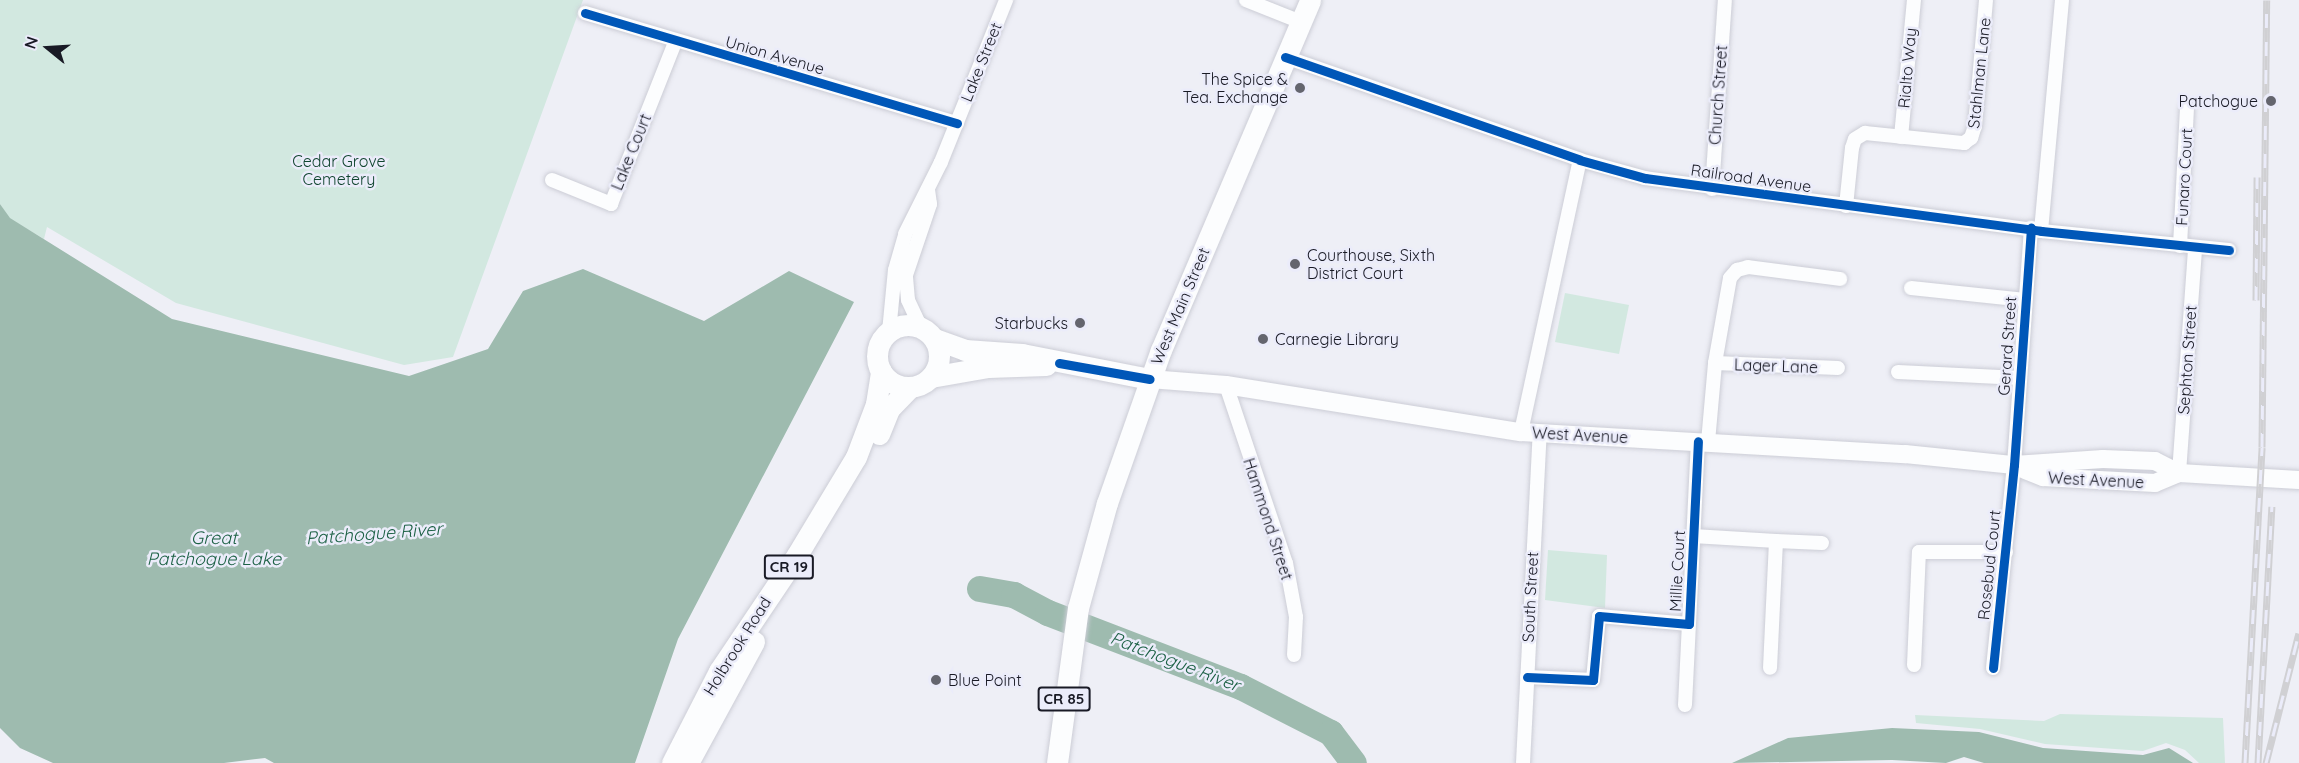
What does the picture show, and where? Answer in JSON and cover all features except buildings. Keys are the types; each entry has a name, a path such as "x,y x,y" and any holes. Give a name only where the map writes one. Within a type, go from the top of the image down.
{"main road":[{"name":"West Main Street","path":"1057,763 1078,608 1089,567 1150,379 1310,0"},
{"name":"Holbrook Road","path":"672,763 719,671 797,555 856,458 876,404 881,370 879,346 889,332 904,325 965,350 1022,354 1150,379"},
{"path":"928,334 939,363 931,377"},
{"name":"Holbrook Road","path":"688,763 738,667 864,469 889,409 910,387 931,377 988,367 1023,368 1059,363"},
{"path":"881,370 896,384 910,387"},
{"name":"West Avenue","path":"1150,379 1226,385 1521,432 1703,442 2014,465 2103,459 2155,461 2179,473 2299,480"}],"street":[{"name":"Lake Street","path":"928,189 1006,0"},
{"path":"1246,0 1301,22"},
{"name":"Church Street","path":"1712,189 1725,0"},
{"name":"Rialto Way","path":"1900,137 1914,0"},
{"name":"Stahlman Lane","path":"1846,206 1855,139 1865,133 1965,143 1971,138 1976,126 1986,0"},
{"name":"Gerard Street","path":"2014,465 2025,300 2036,230 2062,0"},
{"name":"Union Avenue","path":"585,13 675,42 957,123"},
{"name":"Lake Court","path":"552,180 611,204 675,42"},
{"name":"Railroad Avenue","path":"1286,57 1580,160 1645,178 1712,189 2036,230 2195,248 2229,249"},
{"name":"Funaro Court","path":"2180,246 2187,108"},
{"path":"1521,432 1580,160"},
{"path":"889,332 898,255 919,200 928,189"},
{"path":"928,189 930,204 906,275 908,300 928,334"},
{"name":"Sephton Street","path":"2179,473 2195,248"},
{"name":"Lager Lane","path":"1703,442 1730,278 1737,270 1748,267 1840,279"},
{"path":"1911,288 2025,300"},
{"name":"Lager Lane","path":"1715,363 1838,368"},
{"path":"1898,372 2020,378"},
{"name":"Hammond Street","path":"1226,385 1286,563 1296,617 1294,655"},
{"name":"South Street","path":"1523,763 1540,432"},
{"name":"Millie Court","path":"1685,705 1693,536 1703,442"},
{"name":"Rosebud Court","path":"1993,668 2014,465"},
{"name":"Millie Court","path":"1693,536 1822,543"},
{"path":"1770,668 1776,541"},
{"name":"Rosebud Court","path":"1914,664 1919,552 2006,552"},
{"name":"Millie Court","path":"1527,677 1593,681 1599,616 1689,624"}],"green space":[{"name":"Cedar Grove Cemetery","path":"0,0 583,0 453,357 404,365 176,303 47,227 44,239 9,218 0,204"},
{"path":"1565,293 1629,305 1619,354 1555,342"},
{"path":"1548,550 1607,555 1605,608 1545,600"},
{"path":"2060,714 2223,718 2225,763 2199,763 2185,750 2166,743 2143,751 2045,744 1980,729 1916,723 1915,715 2044,721"}],"water":[{"name":"Great Patchogue Lake","path":"0,204 10,218 172,319 409,376 488,349 523,291 583,269 704,321 789,271 854,302 678,639 635,763 274,763 265,758 224,763 53,763 20,748 0,728"},
{"path":"1892,728 1979,732 2043,748 2143,755 2169,748 2193,763 1984,763 1964,757 1946,763 1892,760 1732,763 1788,738"}],"waterway":[{"name":"Patchogue River","path":"980,589 1014,595 1048,613 1241,687 1331,733 1354,763"}],"railway":[{"path":"2245,763 2262,447 2267,0"},
{"path":"2256,300 2257,177"},
{"path":"2258,763 2272,506"},
{"path":"2266,763 2299,633"}],"cycle path":[{"path":"585,13 957,123"},
{"path":"1285,57 1580,160 1645,178 2041,231 2229,250"},
{"path":"1993,668 2014,465 2031,228"},
{"path":"1059,363 1150,379"},
{"path":"1527,677 1593,680 1599,616 1689,624 1698,441"}],"place":[{"name":"The Spice & Tea. Exchange","path":"1300,88"},
{"name":"Patchogue","path":"2271,101"},
{"name":"Courthouse, Sixth District Court","path":"1295,264"},
{"name":"Starbucks","path":"1080,323"},
{"name":"Carnegie Library","path":"1263,339"},
{"name":"Blue Point","path":"936,680"}]}
